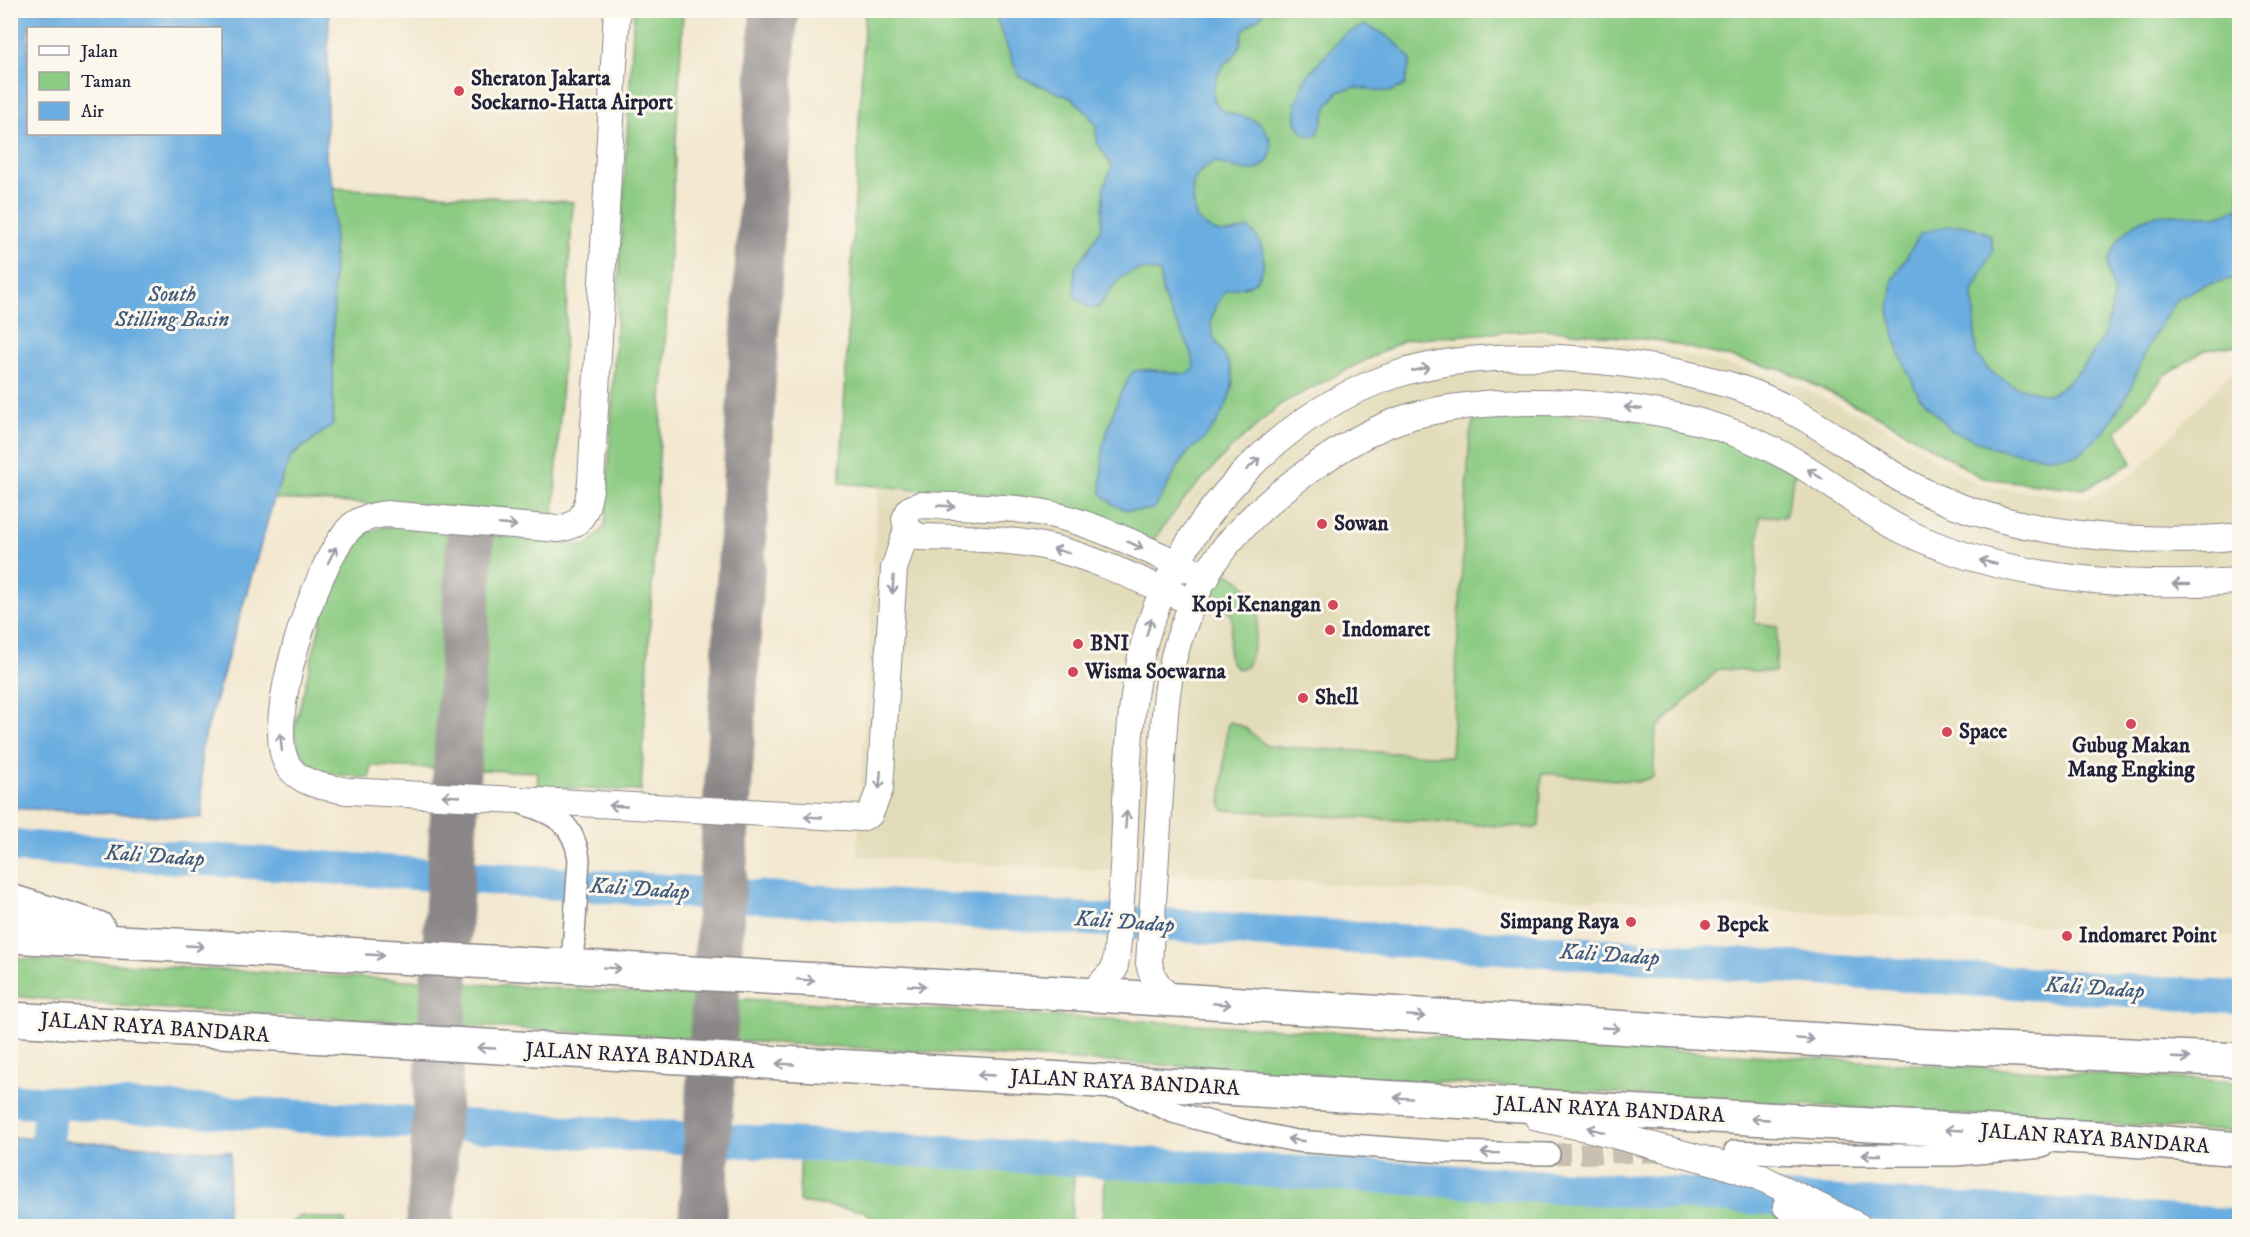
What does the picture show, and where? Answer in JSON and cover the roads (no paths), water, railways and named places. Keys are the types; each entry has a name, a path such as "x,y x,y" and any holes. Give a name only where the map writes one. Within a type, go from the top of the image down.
{"main road":[{"path":"10,901 147,943"},
{"path":"10,936 1079,994 1906,1045 2240,1060"},
{"name":"JALAN RAYA BANDARA","path":"15,1034 146,1027 2118,1139 2240,1149"}],"street":[{"path":"617,10 591,482 584,514 573,526 558,530 386,514 362,519 342,538 306,610 298,634 280,732 284,757 290,767 310,783 347,791 838,819 861,818 870,814 880,789 894,569 907,529 907,513 920,505 1017,510 1062,517 1104,530 1207,577"},
{"path":"1079,994 1095,990 1104,984 1114,970 1117,959 1134,704 1143,649 1152,617 1177,564 1210,510 1244,472 1287,436 1340,400 1366,386 1424,368 1512,359 1609,361 1651,366 1747,391 1801,415 1919,489 1990,517 2024,525 2123,537 2198,539 2240,536"},
{"path":"1181,1002 1171,997 1155,983 1149,963 1165,706 1174,655 1194,602 1223,551 1251,519 1274,498 1316,466 1361,438 1409,417 1457,407 1510,403 1605,405 1647,410 1734,433 1773,449 1900,529 1977,559 2021,569 2122,581 2196,584 2240,581"},
{"path":"907,529 919,537 1016,542 1055,549 1092,560 1194,602"},
{"path":"509,799 550,814 564,823 577,841 579,859 572,966"},
{"path":"1107,1081 1173,1112 1228,1127 1296,1141 1444,1152 1549,1154"},
{"path":"1461,1101 1591,1129 1760,1177 1858,1227"},
{"path":"1735,1151 1820,1155 1956,1155 2118,1139"},
{"path":"1652,1146 1734,1180 1821,1227"}],"water":[{"name":"South Stilling Basin","path":"10,11 329,11 326,159 334,188 333,424 291,456 274,499 201,750 202,818 11,808"},
{"path":"988,11 1264,11 1243,30 1238,50 1224,64 1215,83 1213,94 1216,103 1223,111 1248,118 1263,128 1270,139 1270,157 1260,168 1248,171 1214,162 1199,173 1193,186 1196,218 1208,228 1220,233 1247,228 1258,239 1262,247 1263,265 1257,280 1248,286 1227,290 1215,307 1211,321 1212,333 1229,364 1232,375 1230,394 1217,421 1204,439 1182,461 1154,509 1139,511 1125,509 1113,504 1101,493 1103,444 1118,399 1132,372 1152,370 1187,374 1194,368 1190,349 1166,304 1159,272 1137,270 1122,277 1098,308 1089,308 1074,295 1075,267 1101,228 1104,187 1112,166 1097,142 1096,125 1073,99 1019,77 995,16"},
{"path":"1365,25 1391,39 1411,60 1404,86 1389,92 1354,87 1338,92 1328,105 1318,133 1312,137 1303,133 1296,122 1296,103 1304,80 1344,34"},
{"path":"2239,207 2239,277 2201,286 2175,301 2149,344 2129,392 2104,432 2078,455 2047,457 1996,449 1951,430 1919,396 1899,352 1889,311 1893,279 1921,233 1956,225 1990,235 1993,250 1973,292 1976,354 1990,371 2016,387 2049,395 2085,365 2101,339 2111,310 2113,294 2108,270 2110,256 2130,228 2142,219 2156,215 2212,216"},
{"path":"11,1137 231,1152 226,1226 11,1226"}],"waterway":[{"name":"Kali Dadap","path":"10,846 2240,998"},
{"name":"Kali Dadap","path":"10,1100 2240,1225"},
{"name":"Kali Dadap","path":"47,1140 50,1102"}],"tunnel":[{"path":"1549,1154 1659,1152"}],"place":[{"name":"Sheraton Jakarta Soekarno-Hatta Airport","path":"459,91"},
{"name":"Sowan","path":"1322,524"},
{"name":"Kopi Kenangan","path":"1333,605"},
{"name":"Indomaret","path":"1330,630"},
{"name":"BNI","path":"1078,644"},
{"name":"Wisma Soewarna","path":"1073,672"},
{"name":"Shell","path":"1303,698"},
{"name":"Gubug Makan Mang Engking","path":"2131,724"},
{"name":"Space","path":"1947,732"},
{"name":"Simpang Raya","path":"1631,922"},
{"name":"Bepek","path":"1705,925"},
{"name":"Indomaret Point","path":"2067,936"}]}
